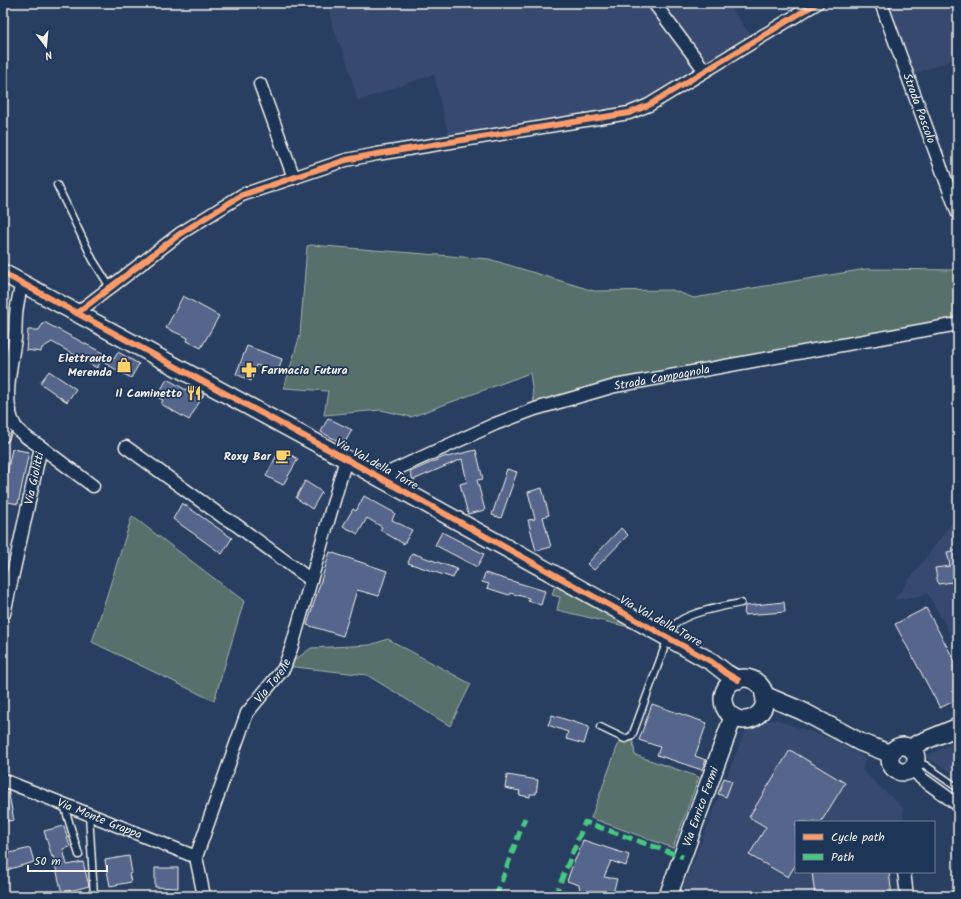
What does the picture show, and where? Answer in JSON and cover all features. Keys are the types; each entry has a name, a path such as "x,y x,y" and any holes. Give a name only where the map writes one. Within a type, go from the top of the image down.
{"street":[{"path":"654,3 705,71"},
{"path":"77,313 181,233 242,195 346,160 629,113 649,104 817,3"},
{"name":"Strada Pascolo","path":"881,3 958,214"},
{"path":"260,84 294,178"},
{"name":"Via Val della Torre","path":"3,273 379,477 712,662 730,681"},
{"name":"Via Giolitti","path":"4,614 41,447 22,434 15,425 8,396 8,380 15,337 17,306 22,283"},
{"name":"Strada Campagnola","path":"379,477 495,424 535,409 615,386 958,324"},
{"path":"3,436 10,409"},
{"path":"41,447 93,486"},
{"path":"126,447 311,580"},
{"name":"Via Torelle","path":"196,857 247,713 284,668 292,646 346,459"},
{"path":"761,712 765,701 762,689 758,683 745,679 730,681 723,702 725,708 733,717 745,720 751,719 761,712 786,705"},
{"path":"764,695 802,712 860,742 891,754 893,750 901,746 910,748 913,760 921,778 958,805"},
{"name":"Via Enrico Fermi","path":"668,896 733,717"},
{"path":"913,760 917,744 958,727"},
{"name":"Via Monte Grappa","path":"3,780 196,857"},
{"path":"196,857 204,896"},
{"path":"904,873 907,896"}],"lane":[{"path":"57,185 93,260 110,287"},
{"path":"600,727 625,739 632,736 674,625 685,618 713,608 741,603"},
{"path":"913,760 930,768 958,788"},
{"path":"64,804 79,855"},
{"path":"89,814 94,896"}],"shaded area":[{"path":"329,3 727,3 752,37 649,105 450,142 434,74 358,101 346,59 332,25"},
{"path":"881,3 958,3 958,58 908,76"},
{"path":"958,515 958,648 928,594 894,600"},
{"path":"777,720 831,739 866,758 862,770 903,808 904,821 795,821 795,873 889,873 893,896 680,896 741,741 746,731 761,721"},
{"path":"958,741 958,777 952,772 924,757"}],"green space":[{"path":"311,245 489,259 594,291 672,290 694,298 866,269 958,270 958,324 615,386 535,409 530,373 411,417 381,410 324,415 328,391 284,388 300,335 307,246"},
{"path":"132,516 244,601 214,701 92,642"},
{"path":"556,582 645,631 557,610 560,597 552,595"},
{"path":"388,639 471,684 450,726 367,675 295,667 284,668 311,648 370,645"},
{"path":"633,741 635,755 699,777 673,848 591,818 619,742"}],"building":[{"path":"183,296 219,316 201,348 187,341 188,338 166,328"},
{"path":"44,322 114,359 118,352 139,364 131,378 101,361 97,368 52,342 42,348 41,352 26,350 28,330 39,330"},
{"path":"247,346 282,359 278,372 256,365 251,381 236,374"},
{"path":"49,371 76,389 67,402 40,383"},
{"path":"167,379 186,390 189,385 204,394 189,420 161,404 163,400 157,397"},
{"path":"328,418 352,430 344,444 321,432"},
{"path":"12,449 29,452 18,504 3,501 3,477 6,478"},
{"path":"280,449 298,459 283,485 266,476"},
{"path":"476,450 483,479 477,480 485,510 468,514 460,484 467,482 462,459 413,480 410,472 446,456"},
{"path":"507,469 517,472 501,518 492,515"},
{"path":"305,481 322,492 312,509 296,498"},
{"path":"542,488 549,515 543,517 551,547 536,551 528,520 535,519 528,492"},
{"path":"364,496 395,513 392,520 412,530 404,544 380,530 382,527 367,518 358,534 343,526 353,509 356,511"},
{"path":"182,503 232,538 222,554 173,519"},
{"path":"621,528 628,535 594,570 587,564"},
{"path":"442,532 484,554 477,567 435,545"},
{"path":"958,550 958,586 954,587 953,582 938,584 935,568 950,566 947,552"},
{"path":"330,552 387,571 379,596 357,590 343,636 307,625"},
{"path":"412,553 457,569 453,578 408,563"},
{"path":"485,573 545,591 541,605 528,601 529,598 510,593 509,595 487,588 489,584 482,582"},
{"path":"784,602 785,612 744,615 745,606"},
{"path":"926,608 958,667 958,699 940,708 895,624"},
{"path":"652,704 707,723 695,756 706,760 702,770 657,755 660,747 639,740"},
{"path":"552,715 589,727 584,744 566,739 568,732 548,725"},
{"path":"790,750 845,783 822,821 795,821 795,866 788,877 749,855 766,827 749,817"},
{"path":"507,775 538,780 536,794 530,794 530,797 519,795 520,791 505,788"},
{"path":"724,778 732,781 726,797 718,794"},
{"path":"3,788 8,790 14,820 3,822"},
{"path":"64,826 70,847 63,849 67,865 83,862 89,886 62,893 53,856 52,857 44,831"},
{"path":"3,836 5,836 10,853 30,848 34,862 3,871"},
{"path":"583,840 629,855 626,866 611,861 604,877 617,879 612,896 581,896 579,885 567,881"},
{"path":"129,856 132,873 129,874 131,882 110,886 105,860"},
{"path":"155,868 178,868 178,888 155,887"},
{"path":"812,873 889,873 892,896 815,896"}],"marked path":[{"path":"496,896 525,818"},
{"path":"555,896 585,822 683,857"}],"cycle path":[{"path":"77,313 181,233 242,195 346,160 629,113 649,105 817,3"},
{"path":"3,273 346,459 712,662 738,680"}],"place":[{"name":"Elettrauto Merenda","path":"124,365"},
{"name":"Farmacia Futura","path":"249,370"},
{"name":"Il Caminetto","path":"194,393"},
{"name":"Roxy Bar","path":"283,456"}]}
